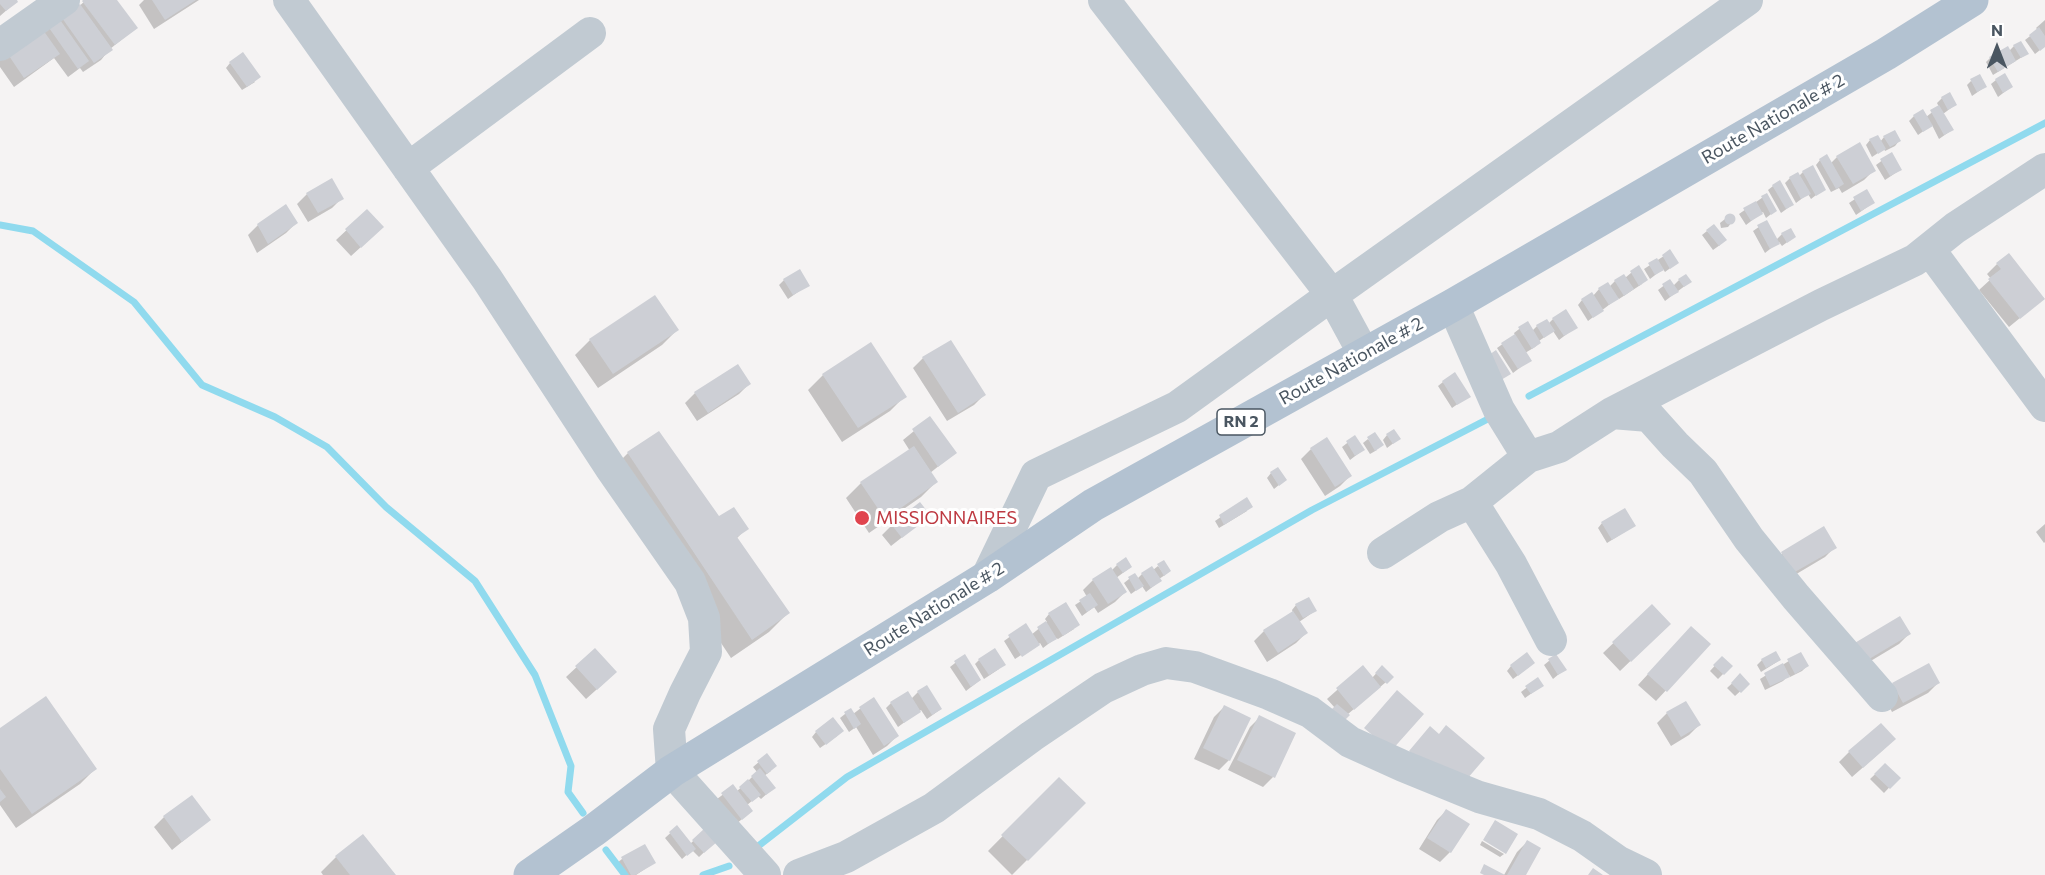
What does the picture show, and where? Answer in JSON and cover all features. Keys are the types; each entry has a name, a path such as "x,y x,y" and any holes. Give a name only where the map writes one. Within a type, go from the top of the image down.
{"main road":[{"name":"Route Nationale # 2","path":"530,875 672,771 987,577 1094,505 1453,305 1886,54 1972,0"}],"street":[{"path":"0,45 64,0"},
{"path":"289,0 487,279 610,467 690,582 704,618 706,652 669,729 672,771 765,875"},
{"path":"1104,0 1332,294 1364,354"},
{"path":"987,577 1036,475 1177,408 1332,294 1747,0"},
{"path":"408,168 590,33"},
{"path":"1383,554 1438,517 1472,502 1528,457 1559,447 1612,413 1821,305 1915,260 1955,228 2045,169"},
{"path":"1929,249 2045,406"},
{"path":"1453,305 1499,410 1528,457"},
{"path":"1612,413 1649,416 1704,472 1749,539 1882,696"},
{"path":"1472,502 1511,564 1551,640"},
{"path":"799,875 846,857 934,808 1032,736 1103,688 1142,670 1166,663 1195,667 1310,711 1350,742 1479,796 1539,814 1582,836 1619,862 1646,875"}],"building":[{"path":"0,0 17,0 18,2 6,11 0,4"},
{"path":"83,0 117,0 138,28 115,45"},
{"path":"152,0 196,0 165,20"},
{"path":"80,4 113,50 94,63 62,18"},
{"path":"58,17 89,61 78,69 47,25"},
{"path":"38,23 60,54 24,78 3,47"},
{"path":"2039,27 2045,36 2045,47 2040,51 2029,35"},
{"path":"2021,41 2029,54 2021,58 2013,45"},
{"path":"2008,46 2016,61 1998,72 1989,57"},
{"path":"243,52 261,77 247,87 229,62"},
{"path":"2005,73 2013,87 2003,93 1995,79"},
{"path":"1980,74 1987,87 1977,92 1970,79"},
{"path":"1950,92 1957,105 1948,110 1941,97"},
{"path":"1939,105 1954,130 1944,135 1930,110"},
{"path":"1923,109 1933,126 1923,132 1913,115"},
{"path":"1895,130 1901,141 1890,147 1883,136"},
{"path":"1878,135 1886,149 1878,154 1869,139"},
{"path":"1860,142 1876,171 1853,184 1836,156"},
{"path":"1892,152 1902,170 1890,176 1880,159"},
{"path":"1827,154 1844,184 1836,189 1819,159"},
{"path":"1813,165 1826,190 1816,196 1802,171"},
{"path":"1798,172 1811,194 1801,199 1789,177"},
{"path":"332,178 344,199 318,213 306,193"},
{"path":"1780,180 1794,205 1786,209 1772,185"},
{"path":"1867,189 1875,203 1861,211 1853,197"},
{"path":"1767,193 1777,211 1771,215 1761,196"},
{"path":"1756,201 1763,214 1751,221 1743,208"},
{"path":"286,204 298,223 268,244 257,224"},
{"path":"367,209 384,227 361,248 345,229"},
{"path":"1730,213 1736,219 1730,225 1724,219"},
{"path":"1767,220 1780,244 1770,249 1757,225"},
{"path":"1714,224 1727,240 1719,246 1706,230"},
{"path":"1791,228 1796,237 1787,243 1781,233"},
{"path":"1670,249 1679,263 1670,269 1662,255"},
{"path":"2009,253 2045,299 2020,319 1988,279 2001,269 1996,263"},
{"path":"1657,258 1664,270 1655,275 1648,263"},
{"path":"1639,265 1648,280 1639,286 1630,271"},
{"path":"800,269 810,286 793,295 783,279"},
{"path":"1624,274 1634,289 1624,296 1614,280"},
{"path":"1686,274 1692,282 1684,287 1678,279"},
{"path":"1670,279 1679,292 1670,297 1662,284"},
{"path":"1608,282 1619,299 1609,305 1598,288"},
{"path":"1592,292 1604,311 1593,318 1581,299"},
{"path":"655,295 679,330 613,374 589,339"},
{"path":"1566,309 1578,328 1564,336 1552,318"},
{"path":"1547,319 1555,331 1544,338 1536,325"},
{"path":"1528,321 1541,343 1532,349 1518,327"},
{"path":"1515,334 1532,361 1518,369 1501,343"},
{"path":"951,340 986,395 958,413 922,357"},
{"path":"871,342 907,397 858,428 822,374"},
{"path":"1496,350 1511,374 1501,380 1486,357"},
{"path":"738,364 751,384 708,413 694,392"},
{"path":"1455,372 1471,397 1457,405 1442,381"},
{"path":"930,416 957,453 938,467 912,429"},
{"path":"1394,429 1401,439 1393,444 1386,434"},
{"path":"659,431 719,516 734,507 749,529 737,537 790,613 752,640 627,452"},
{"path":"1375,432 1384,445 1375,451 1367,437"},
{"path":"1355,435 1365,450 1355,456 1346,441"},
{"path":"1327,437 1352,476 1335,487 1310,448"},
{"path":"914,446 938,482 885,519 860,482"},
{"path":"1278,467 1287,480 1279,486 1270,472"},
{"path":"1247,497 1253,507 1224,525 1219,515"},
{"path":"920,502 931,516 902,538 891,524"},
{"path":"1625,508 1636,526 1612,540 1601,522"},
{"path":"1824,526 1837,548 1793,573 1781,552"},
{"path":"1126,557 1132,567 1123,573 1116,564"},
{"path":"1164,560 1171,571 1164,576 1157,564"},
{"path":"1152,566 1162,581 1151,588 1141,573"},
{"path":"1111,567 1127,592 1108,604 1092,579"},
{"path":"1135,573 1144,586 1136,591 1128,577"},
{"path":"1090,593 1098,605 1087,612 1079,600"},
{"path":"1309,597 1317,611 1303,618 1295,604"},
{"path":"1066,602 1080,625 1063,636 1048,613"},
{"path":"1652,604 1671,624 1631,662 1612,642"},
{"path":"1293,611 1308,633 1278,653 1263,630"},
{"path":"1900,616 1911,634 1864,662 1853,644"},
{"path":"1046,621 1057,639 1048,644 1037,627"},
{"path":"1026,623 1040,645 1022,657 1008,635"},
{"path":"1691,626 1711,644 1667,692 1647,674"},
{"path":"595,648 617,672 597,690 575,666"},
{"path":"995,648 1006,665 989,675 978,659"},
{"path":"1776,651 1781,660 1766,668 1761,659"},
{"path":"1527,652 1535,663 1518,676 1510,665"},
{"path":"1801,652 1809,666 1795,674 1787,659"},
{"path":"965,654 981,680 971,687 954,661"},
{"path":"1556,654 1567,670 1558,675 1548,659"},
{"path":"1722,656 1733,666 1724,675 1713,665"},
{"path":"1783,663 1790,677 1770,686 1764,673"},
{"path":"1929,663 1940,683 1903,703 1892,683"},
{"path":"1363,665 1381,687 1354,710 1336,688"},
{"path":"1382,665 1394,677 1387,684 1375,673"},
{"path":"1740,673 1750,684 1741,693 1731,683"},
{"path":"1538,677 1544,686 1531,694 1525,686"},
{"path":"927,685 942,709 932,715 917,691"},
{"path":"1397,690 1424,714 1391,751 1364,728"},
{"path":"908,691 921,712 904,723 890,702"},
{"path":"46,696 97,769 32,814 0,769 0,728"},
{"path":"874,697 899,736 884,746 859,707"},
{"path":"1686,701 1701,725 1681,737 1666,712"},
{"path":"1337,704 1350,715 1342,723 1329,712"},
{"path":"1224,705 1251,718 1230,761 1203,748"},
{"path":"851,708 861,724 854,729 844,712"},
{"path":"1259,715 1296,733 1275,778 1237,760"},
{"path":"833,717 844,731 826,745 815,731"},
{"path":"1881,723 1896,739 1863,768 1848,751"},
{"path":"1446,725 1485,758 1461,786 1432,772 1409,751 1430,726 1439,734"},
{"path":"767,753 777,766 767,774 757,761"},
{"path":"1885,763 1901,778 1890,789 1874,774"},
{"path":"760,768 776,788 766,795 751,776"},
{"path":"1059,777 1086,803 1028,861 1001,835"},
{"path":"748,779 761,795 752,802 739,787"},
{"path":"733,784 753,811 742,820 721,793"},
{"path":"0,789 6,797 0,802"},
{"path":"192,795 211,820 182,842 163,816"},
{"path":"1446,809 1470,824 1451,853 1427,838"},
{"path":"1495,820 1518,834 1506,854 1483,840"},
{"path":"677,825 696,849 687,856 669,832"},
{"path":"705,828 717,842 704,853 692,840"},
{"path":"363,834 396,875 350,875 335,856"},
{"path":"1527,840 1541,848 1526,875 1507,875"},
{"path":"645,844 656,863 631,875 621,857"},
{"path":"1484,864 1505,875 1480,873"},
{"path":"1593,868 1603,875 1588,875"}],"waterway":[{"path":"1529,396 2045,123"},
{"path":"0,225 33,231 134,302 202,385 275,417 327,447 386,507 475,581 535,675 571,766 568,792 583,813"},
{"path":"757,847 847,777 1312,510 1486,420"},
{"path":"606,850 625,875"},
{"path":"703,875 729,866"}],"place":[{"name":"MISSIONNAIRES","path":"862,518"}]}
